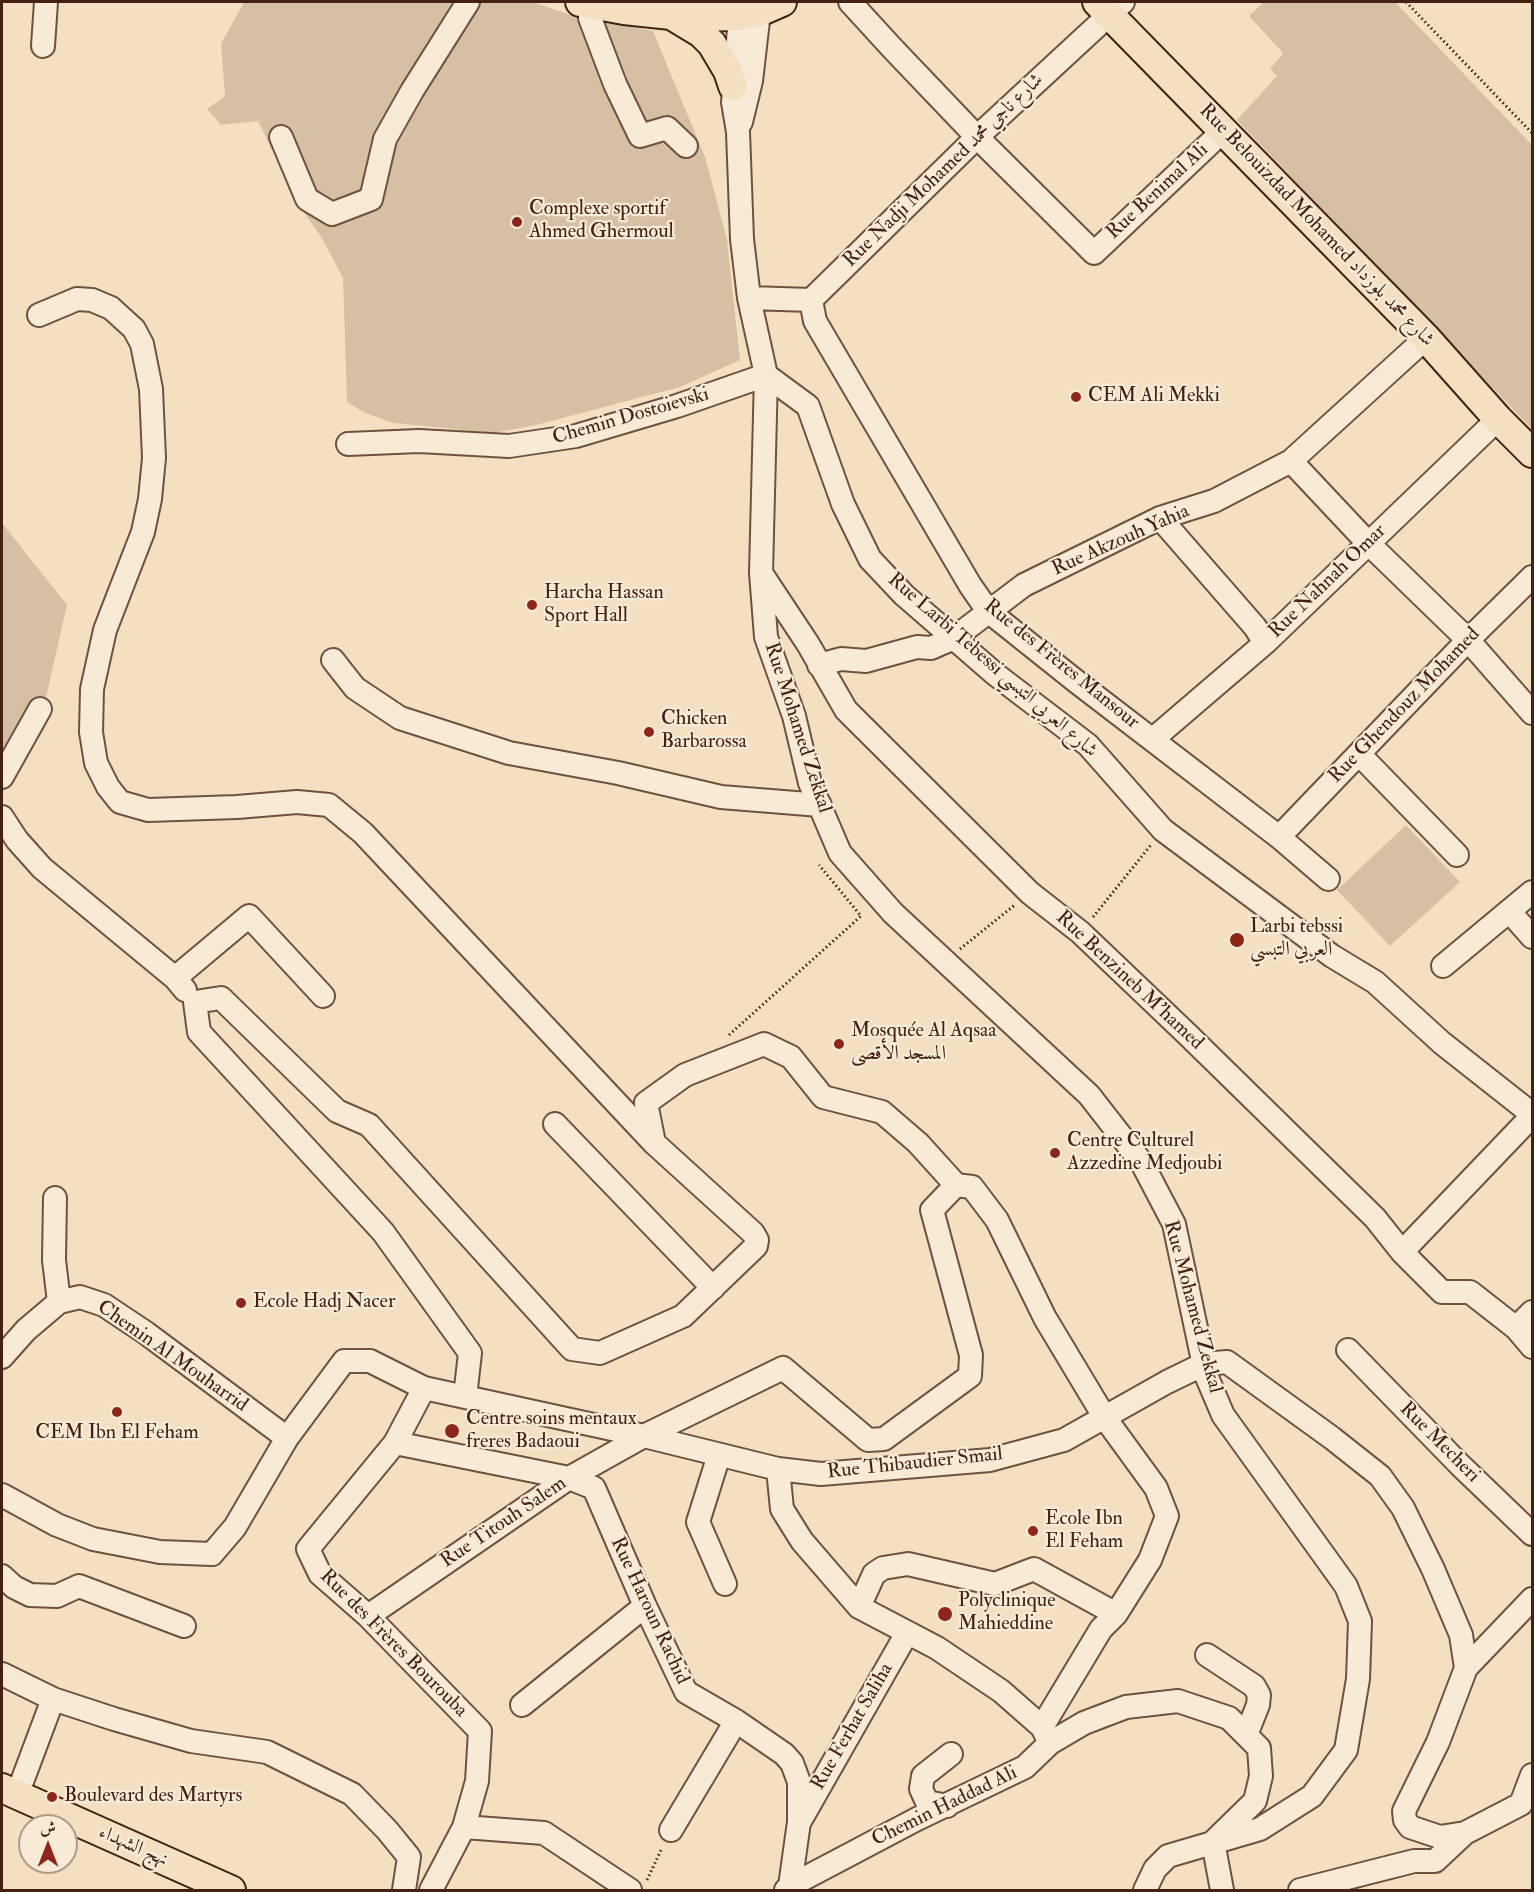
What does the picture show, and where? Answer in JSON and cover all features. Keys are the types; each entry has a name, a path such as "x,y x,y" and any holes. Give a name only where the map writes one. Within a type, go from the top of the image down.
{"main road":[{"path":"585,3 673,16 760,8"},
{"name":"Rue Belouizdad Mohamed شارع محمد بلوزداد","path":"1110,6 1223,131 1426,338 1497,419 1533,453"},
{"path":"673,16 694,28 712,44 725,64 733,86"},
{"name":"نهج الشهداء","path":"9,1792 231,1890"}],"street":[{"path":"43,46 46,2"},
{"path":"281,137 307,199 332,214 371,199 385,139 468,2"},
{"path":"850,2 977,137"},
{"path":"585,3 611,73 640,136 667,128 686,146"},
{"name":"Rue Nadji Mohamed شارع ناجي محمد","path":"811,300 1110,6"},
{"name":"Rue Mohamed Zekkal","path":"760,8 733,86 734,114 738,132 742,239 749,298 766,375 761,573 766,638 794,716 810,783 840,853 893,914 1089,1095 1142,1163 1174,1224 1206,1375 1223,1415 1346,1586 1360,1621 1358,1679 1346,1750 1312,1796 1260,1829 1168,1856 1155,1869 1145,1890"},
{"name":"Rue Mohamed Zekkal","path":"738,132 751,81 760,8"},
{"name":"Rue Benimal Ali","path":"977,137 1094,253 1223,131"},
{"path":"39,315 77,298 92,300 111,308 134,329 142,344 151,389 154,459 143,532 105,630 92,689 91,732 96,763 108,787 120,802 148,810 297,802 329,805 363,833 654,1143 753,1233 757,1240 756,1246 683,1316 600,1353 572,1348 369,1125 337,1111 221,998 195,1002"},
{"path":"749,298 811,300"},
{"name":"Rue des Frères Mansour","path":"811,300 814,321 970,585 988,610 1077,682 1278,837 1328,879"},
{"name":"Rue Akzouh Yahia","path":"819,665 841,659 866,661 917,647 932,648 954,638 1024,585 1160,518 1214,501 1291,461 1426,338"},
{"name":"Chemin Dostoievski","path":"348,444 419,441 509,446 576,436 677,406 766,375"},
{"name":"Rue Larbi Tebessi شارع العربي التبسي","path":"766,375 808,406 843,504 870,559 904,595 995,674 1088,745 1163,830 1332,956 1375,982 1442,1043 1533,1115"},
{"name":"Rue Nahnah Omar","path":"1153,739 1265,643 1497,419"},
{"path":"1291,461 1368,543 1468,640 1533,713"},
{"path":"1160,518 1255,627 1265,643"},
{"name":"Rue Benzineb M'hamed","path":"761,573 835,687 846,710 1030,893 1080,932 1187,1034 1375,1218 1402,1252 1442,1292 1470,1292 1516,1328 1533,1347"},
{"name":"Rue Ghendouz Mohamed","path":"1278,837 1468,640 1533,577"},
{"path":"333,660 355,688 400,718 509,753 618,772 722,797 819,805"},
{"path":"2,777 40,709"},
{"path":"1359,754 1457,855"},
{"path":"2,817 17,840 42,868 175,978 195,1002 199,1032 383,1232 470,1353 465,1396"},
{"path":"1443,966 1533,891"},
{"path":"1509,911 1533,937"},
{"path":"175,978 249,916 323,996"},
{"path":"654,1143 646,1103 685,1075 764,1044 790,1057 823,1097 882,1112 918,1143 956,1185 972,1187 997,1220 1045,1318 1105,1418 1156,1488 1167,1516 1150,1560 1116,1614 1101,1629 1046,1735 1000,1691 937,1648 859,1607 802,1541 782,1509 778,1469"},
{"path":"1402,1252 1533,1115"},
{"path":"555,1124 713,1288"},
{"path":"783,1368 868,1440 884,1439 970,1376 971,1355 932,1210 956,1185"},
{"path":"2,1357 26,1330 58,1302 54,1260 55,1198"},
{"name":"Chemin Al Mouharrid","path":"58,1302 80,1297 104,1305 146,1333 287,1438"},
{"path":"1516,1328 1533,1312"},
{"name":"Rue Mecheri","path":"1348,1350 1460,1465 1533,1534"},
{"path":"2,1495 57,1525 93,1539 160,1552 212,1554 235,1527 287,1438 344,1360 370,1361 424,1388"},
{"name":"Rue Titouh Salem","path":"368,1616 569,1478 644,1436 804,1360"},
{"path":"1204,1364 1227,1362 1380,1476 1402,1509 1433,1569 1461,1635 1466,1668"},
{"name":"Rue Thibaudier Smail","path":"424,1388 644,1436 778,1469 821,1474 990,1460 1064,1440 1167,1382 1204,1364"},
{"name":"Rue des Frères Bourouba","path":"424,1388 395,1443 308,1550 320,1574 368,1616 480,1731 477,1781 464,1827 431,1890"},
{"name":"Rue Haroun Rachid","path":"395,1443 569,1478 594,1488 645,1606 686,1692 736,1721 784,1754 792,1763 799,1782 799,1822 788,1888"},
{"path":"719,1455 698,1522 724,1584"},
{"path":"859,1607 874,1574 883,1568 908,1564 995,1584 1034,1569 1116,1614"},
{"path":"2,1576 14,1587 30,1595 57,1596 79,1586 184,1626"},
{"path":"1465,1833 1440,1837 1410,1827 1405,1820 1404,1811 1438,1742 1466,1668 1533,1599"},
{"path":"522,1705 645,1606"},
{"name":"Rue Ferhat Saliha","path":"799,1822 907,1633"},
{"path":"1207,1655 1254,1686 1259,1695 1258,1705 1246,1735"},
{"path":"2,1674 53,1699 191,1741 267,1752 352,1794 387,1830 409,1857 404,1890"},
{"path":"9,1792 53,1699"},
{"name":"Chemin Haddad Ali","path":"788,1888 1025,1767 1046,1735 1125,1707 1178,1701 1228,1718 1259,1748 1261,1776 1255,1801 1213,1842"},
{"path":"670,1830 736,1721"},
{"path":"947,1806 927,1802 921,1789 923,1776 951,1754"},
{"path":"1300,1890 1414,1861 1435,1861 1465,1833 1521,1804 1533,1775"},
{"path":"464,1827 544,1833 638,1885"},
{"path":"1213,1842 1222,1890"}],"path":[{"path":"1406,2 1533,133"},
{"path":"1080,932 1163,830"},
{"path":"729,1035 861,916 819,865"},
{"path":"945,962 1030,893"},
{"path":"638,1885 670,1830"}],"shaded area":[{"name":"Complexe sportif Ahmed Ghermoul","path":"244,2 532,2 574,16 653,31 705,157 727,240 740,360 680,387 536,425 493,433 394,423 365,413 347,402 343,278 322,238 300,207 258,121 221,125 207,109 225,96 221,44"},
{"path":"1264,2 1395,2 1532,145 1532,429 1237,120 1277,76 1270,69 1283,53 1249,16"},
{"path":"2,523 67,605 40,724 2,781"},
{"path":"1406,825 1460,882 1390,946 1337,890"}],"place":[{"name":"Complexe sportif Ahmed Ghermoul","path":"517,222"},
{"name":"CEM Ali Mekki","path":"1076,397"},
{"name":"Harcha Hassan Sport Hall","path":"532,605"},
{"name":"Chicken Barbarossa","path":"649,732"},
{"name":"Larbi tebssi العربي التبسي","path":"1237,940"},
{"name":"Mosquée Al Aqsaa المسجد الأقصى","path":"839,1044"},
{"name":"Centre Culturel Azzedine Medjoubi","path":"1055,1153"},
{"name":"Ecole Hadj Nacer","path":"241,1303"},
{"name":"CEM Ibn El Feham","path":"117,1412"},
{"name":"Centre soins mentaux freres Badaoui","path":"452,1431"},
{"name":"Ecole Ibn El Feham","path":"1033,1531"},
{"name":"Polyclinique Mahieddine","path":"945,1614"},
{"name":"Boulevard des Martyrs","path":"52,1797"}]}
